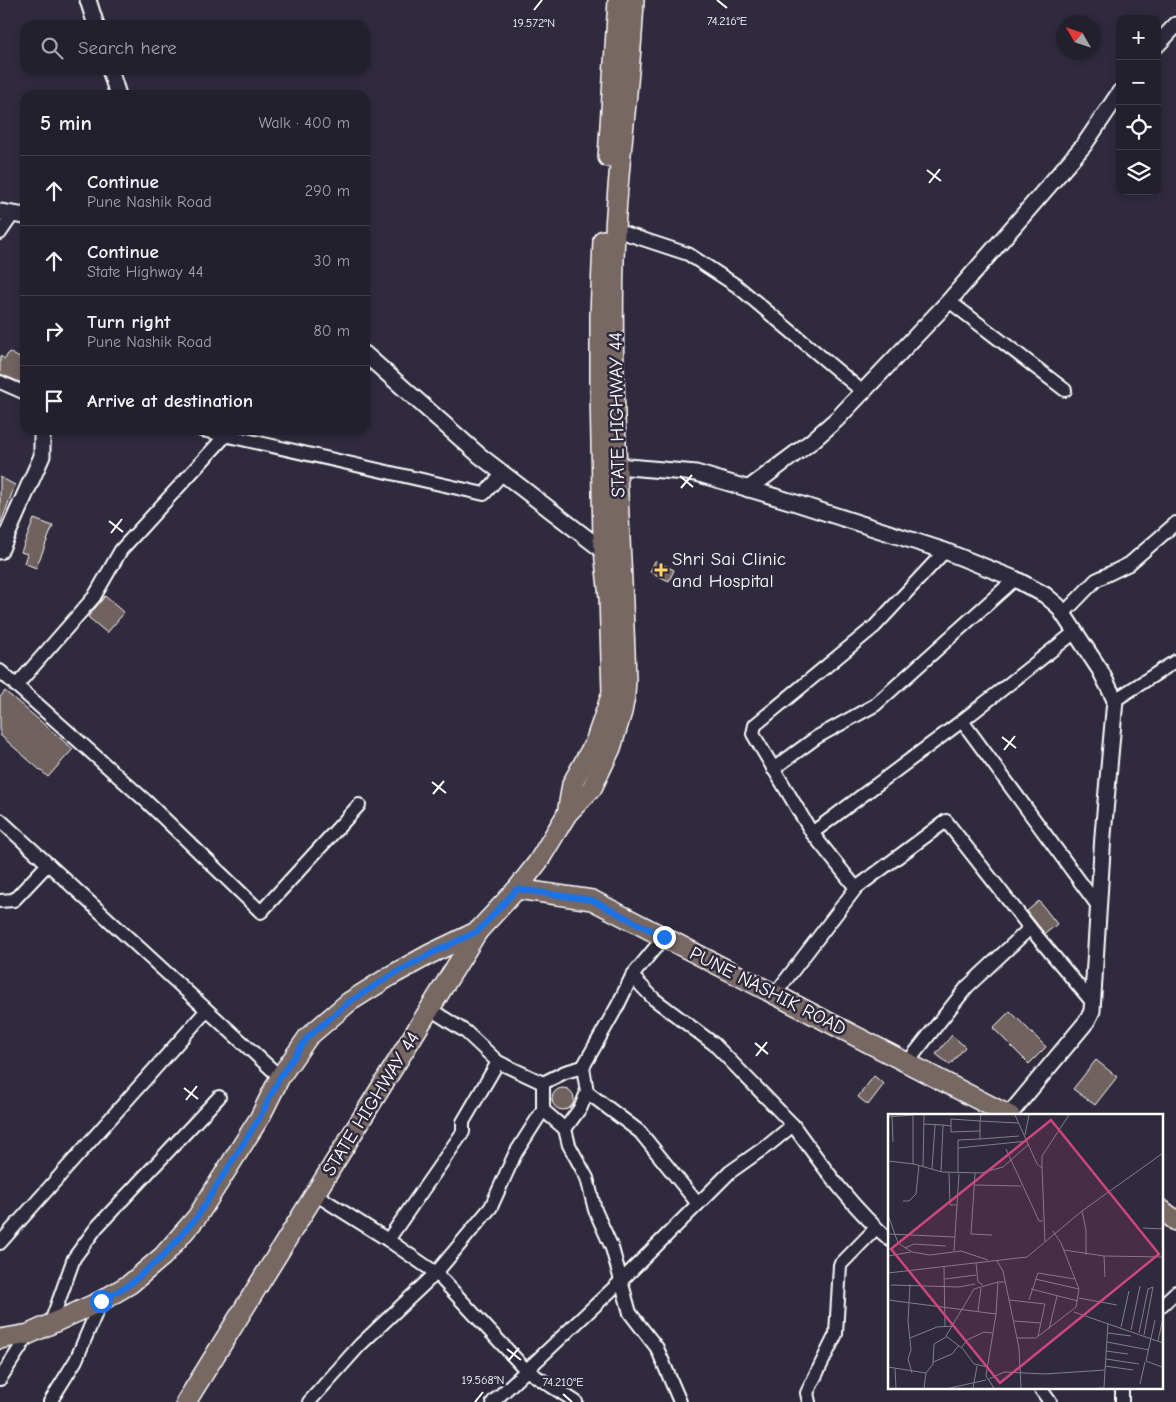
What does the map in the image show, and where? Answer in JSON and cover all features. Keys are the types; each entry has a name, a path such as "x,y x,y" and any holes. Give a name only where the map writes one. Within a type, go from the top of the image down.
{"main road":[{"name":"STATE HIGHWAY 44","path":"618,0 625,20"},
{"name":"STATE HIGHWAY 44","path":"186,1402 478,931 517,889 538,862 567,814 592,788 611,748 619,694 609,465 600,316 625,20 634,0"},
{"name":"STATE HIGHWAY 44","path":"609,465 614,349 616,143"},
{"name":"PUNE NASHIK ROAD","path":"517,889 592,900 1008,1114"},
{"path":"0,1340 29,1334 101,1301 130,1284 163,1256 197,1217 260,1117 280,1077 308,1037 349,1002 430,954 478,931"},
{"path":"1164,1211 1176,1220"}],"street":[{"path":"88,0 94,20"},
{"path":"1161,41 1176,24"},
{"path":"112,75 116,90"},
{"path":"748,488 812,441 863,392 949,301 1084,146 1116,98"},
{"path":"0,233 13,214"},
{"path":"615,230 688,254 737,286 863,392"},
{"path":"949,301 1065,390"},
{"path":"370,358 502,474 613,552"},
{"path":"0,382 20,390"},
{"path":"0,550 42,456 42,435"},
{"path":"16,686 94,597 121,550 226,435 484,494 502,474"},
{"path":"609,465 696,473 946,551 1015,579 1046,595 1058,606 1100,670 1114,700 1092,1011 1087,1021 1011,1114"},
{"path":"1063,614 1096,580 1129,564 1176,524"},
{"path":"856,888 812,834 753,734 755,725 875,626 946,551"},
{"path":"772,769 817,737 875,705 1015,579"},
{"path":"812,834 962,721 1075,632"},
{"path":"1114,700 1176,661"},
{"path":"0,671 147,802 261,912 360,805"},
{"path":"962,721 1098,906"},
{"path":"0,820 280,1077"},
{"path":"775,994 856,888 946,821 1030,928 1093,1003"},
{"path":"0,901 14,900 48,864"},
{"path":"907,1062 967,987 1030,928"},
{"path":"565,1129 581,1107 587,1092 583,1067 632,976 664,937"},
{"path":"632,976 654,999 714,1044 793,1125 833,1180 876,1228 888,1238"},
{"path":"430,1009 466,1032 498,1062 543,1083"},
{"path":"0,1243 206,1011"},
{"path":"388,1240 463,1132 463,1122 498,1062"},
{"path":"543,1083 565,1072 583,1067"},
{"path":"310,1402 360,1345 436,1273 490,1207 515,1154 544,1110 543,1083"},
{"path":"587,1092 640,1132 698,1204"},
{"path":"50,1325 74,1258 97,1227 219,1097"},
{"path":"544,1110 565,1129 569,1145 587,1178 595,1210 612,1248 630,1313 657,1348 677,1400"},
{"path":"493,1402 621,1281 730,1172 793,1125"},
{"path":"315,1194 436,1273 526,1370 576,1402"},
{"path":"810,1402 807,1393 836,1334 840,1266 876,1228"},
{"path":"1164,1303 1176,1292"},
{"path":"50,1402 76,1360 101,1301"},
{"path":"0,1379 29,1334"}],"building":[{"path":"9,352 20,358 20,382 0,374 0,356 5,359"},
{"path":"0,477 15,485 1,523 0,523"},
{"path":"34,519 53,526 36,568 24,563 27,554 21,552"},
{"path":"655,561 674,570 669,581 650,572"},
{"path":"105,596 124,613 107,633 88,617"},
{"path":"5,691 73,749 48,777 0,735 0,697"},
{"path":"1039,901 1057,924 1045,934 1027,911"},
{"path":"1010,1011 1046,1047 1029,1064 993,1028"},
{"path":"952,1035 965,1047 950,1065 936,1054"},
{"path":"1096,1060 1117,1077 1095,1105 1073,1089"},
{"path":"874,1076 884,1084 868,1105 858,1097"},
{"path":"563,1088 571,1091 574,1099 571,1107 563,1110 555,1107 552,1099 555,1091"}],"place":[{"name":"Shri Sai Clinic and Hospital","path":"661,570"}],"route":[{"path":"101,1301 130,1284 163,1256 197,1217 260,1117 280,1077 308,1037 349,1002 392,975 478,931 517,889 592,900 664,937"}]}
